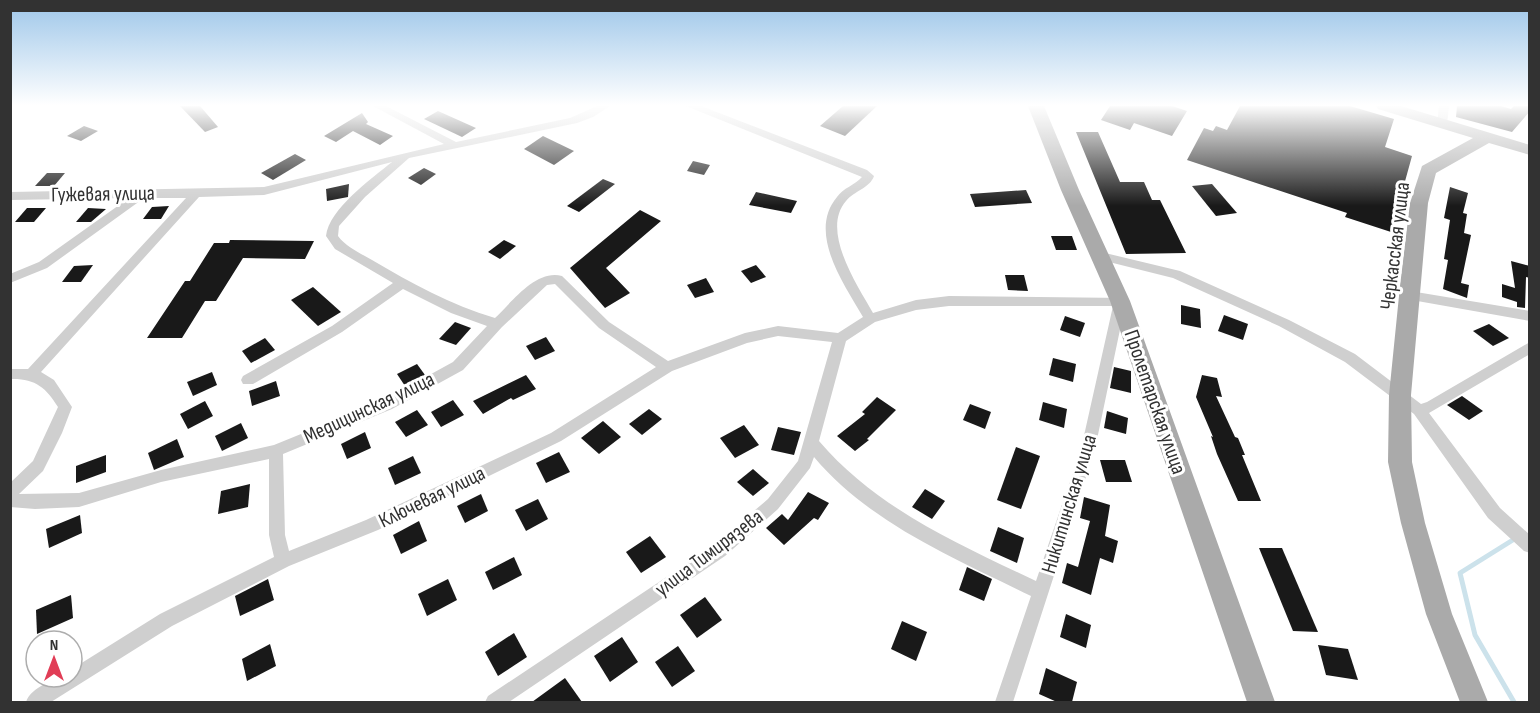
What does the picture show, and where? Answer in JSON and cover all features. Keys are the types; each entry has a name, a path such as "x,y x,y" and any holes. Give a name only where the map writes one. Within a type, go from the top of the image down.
{"main road":[{"name":"Пролетарская улица","path":"1049,139 1120,301 1261,702"},
{"name":"Черкасская улица","path":"1474,702 1439,614 1413,523 1400,462 1409,402 1410,296 1419,203 1428,170 1484,139"},
{"path":"1491,139 1530,150"}],"street":[{"path":"443,139 454,145"},
{"name":"Гужевая улица","path":"10,196 264,191 406,155 482,139"},
{"path":"775,139 868,176 867,180 842,198 834,210 833,244 840,265 870,319"},
{"path":"406,155 361,194 333,225 332,236 339,246 402,283 463,315 496,324"},
{"path":"10,279 43,265 144,193"},
{"path":"32,373 196,194"},
{"path":"1101,256 1176,273 1284,323 1350,358 1409,402 1494,513 1529,545"},
{"name":"Медицинская улица","path":"10,500 35,502 79,500 161,476 276,451 387,405 458,366 496,324 543,281 558,279 604,325 667,367"},
{"path":"248,380 337,329 402,283"},
{"path":"1410,296 1530,316"},
{"path":"840,338 870,319 916,305 949,302 1120,301"},
{"name":"Никитинская улица","path":"1004,702 1088,449 1120,301"},
{"name":"Ключевая улица","path":"35,702 166,620 283,561 372,525 556,437 667,367 703,351 778,331 840,338"},
{"name":"улица Тимирязева","path":"494,702 719,552 773,504 805,464 840,338"},
{"path":"1409,402 1431,407 1530,347"},
{"path":"10,374 32,373 47,382 58,393 65,407 38,466 10,493"},
{"path":"811,442 822,459 864,495 949,546 1041,592"},
{"path":"276,451 277,534 283,561"}],"building":[{"path":"369,139 388,139 380,145"},
{"path":"538,139 550,139 574,151 554,165 524,149"},
{"path":"1079,139 1101,139 1120,182 1144,182 1152,200 1160,200 1186,253 1126,254"},
{"path":"1198,139 1387,139 1385,147 1412,156 1391,232 1345,217 1347,213 1187,160"},
{"path":"295,154 306,160 273,180 261,173"},
{"path":"693,161 710,165 704,175 687,171"},
{"path":"424,168 436,174 421,185 408,178"},
{"path":"47,173 65,173 54,186 35,186"},
{"path":"603,179 615,184 579,212 567,206"},
{"path":"349,184 348,197 327,201 326,189"},
{"path":"1212,184 1237,213 1216,216 1192,186"},
{"path":"1450,187 1468,193 1463,213 1467,214 1464,233 1471,235 1461,283 1469,285 1467,298 1443,289 1448,260 1444,259 1450,220 1444,218"},
{"path":"1026,190 1032,203 975,207 970,194"},
{"path":"756,192 797,201 791,213 749,205"},
{"path":"169,206 161,219 143,219 152,207"},
{"path":"27,208 46,208 34,222 15,222"},
{"path":"88,208 106,209 91,222 76,222"},
{"path":"640,210 661,221 606,268 630,293 605,308 570,268"},
{"path":"1051,236 1072,236 1077,250 1056,250"},
{"path":"230,240 314,241 305,259 243,258 216,301 205,301 182,338 147,338 185,281 190,281 214,243 229,243"},
{"path":"504,240 516,246 500,259 488,252"},
{"path":"1511,261 1530,266 1530,278 1526,277 1525,308 1517,307 1517,302 1502,297 1502,284 1515,288"},
{"path":"93,265 81,282 62,282 74,266"},
{"path":"756,265 766,277 751,283 741,271"},
{"path":"1005,275 1024,275 1028,291 1008,290"},
{"path":"706,278 714,292 695,298 687,285"},
{"path":"313,287 341,312 318,326 291,300"},
{"path":"1181,305 1200,309 1201,328 1181,324"},
{"path":"1224,315 1248,324 1243,340 1218,331"},
{"path":"1065,316 1085,323 1080,337 1060,330"},
{"path":"455,322 471,328 456,345 439,339"},
{"path":"1489,324 1509,338 1493,346 1473,331"},
{"path":"546,337 555,351 535,360 526,346"},
{"path":"265,338 275,350 251,363 242,351"},
{"path":"1053,358 1076,364 1073,382 1049,375"},
{"path":"417,364 425,375 405,386 397,374"},
{"path":"1114,367 1131,371 1131,393 1110,388"},
{"path":"212,372 217,385 193,396 187,382"},
{"path":"526,375 536,389 513,400 511,398 483,414 473,401"},
{"path":"1202,375 1217,378 1222,397 1216,396 1235,437 1238,438 1245,455 1242,455 1261,501 1238,501 1217,454 1211,436 1213,437 1196,397"},
{"path":"276,381 280,396 252,406 249,391"},
{"path":"1462,396 1483,411 1469,420 1447,405"},
{"path":"877,397 896,410 867,439 869,440 855,451 837,436 865,414 862,412"},
{"path":"453,400 464,415 441,427 431,412"},
{"path":"205,401 213,416 188,429 180,414"},
{"path":"1043,402 1067,409 1064,428 1039,420"},
{"path":"970,404 991,412 985,429 963,420"},
{"path":"649,409 662,419 642,435 629,424"},
{"path":"417,410 428,425 406,437 395,422"},
{"path":"1107,411 1128,418 1126,434 1104,428"},
{"path":"603,421 621,437 599,454 581,438"},
{"path":"241,423 248,438 222,451 215,436"},
{"path":"744,425 759,445 735,458 720,438"},
{"path":"778,427 801,432 794,455 771,450"},
{"path":"365,432 371,448 347,459 341,444"},
{"path":"177,439 184,457 154,470 148,453"},
{"path":"1016,447 1040,456 1021,509 997,500"},
{"path":"559,452 570,472 546,483 536,463"},
{"path":"106,455 106,472 76,483 76,466"},
{"path":"413,456 421,473 395,485 388,468"},
{"path":"1100,460 1125,460 1132,482 1106,482"},
{"path":"753,469 769,483 753,496 737,482"},
{"path":"250,484 248,507 218,514 221,491"},
{"path":"925,489 945,501 932,519 912,507"},
{"path":"808,492 829,503 818,520 814,518 784,545 766,528 782,514 788,520"},
{"path":"481,494 488,511 465,523 457,506"},
{"path":"1084,497 1110,505 1105,536 1118,541 1113,563 1100,558 1091,595 1062,583 1067,563 1078,567 1090,521 1080,518"},
{"path":"538,499 548,519 526,531 515,510"},
{"path":"80,515 82,533 49,548 46,529"},
{"path":"419,521 427,541 401,554 393,535"},
{"path":"998,527 1024,538 1017,563 990,551"},
{"path":"650,536 666,557 641,573 626,552"},
{"path":"1259,548 1282,548 1318,632 1293,631"},
{"path":"514,557 522,575 493,590 485,572"},
{"path":"967,567 992,579 984,601 959,590"},
{"path":"268,579 274,600 240,616 235,596"},
{"path":"448,579 457,600 427,616 418,594"},
{"path":"71,595 73,618 48,629 37,629 36,610"},
{"path":"705,597 722,620 697,638 680,615"},
{"path":"1066,614 1091,625 1086,648 1060,637"},
{"path":"902,621 927,632 916,661 891,649"},
{"path":"514,633 527,657 498,676 485,652"},
{"path":"622,637 638,662 610,682 594,656"},
{"path":"270,644 276,666 247,681 242,659"},
{"path":"1318,645 1348,649 1358,680 1326,675"},
{"path":"678,646 695,671 672,687 655,662"},
{"path":"1046,668 1077,682 1072,702 1057,702 1039,694"},
{"path":"565,678 582,702 532,702"}],"waterway":[{"path":"1514,702 1475,635 1460,573 1516,538"}]}
